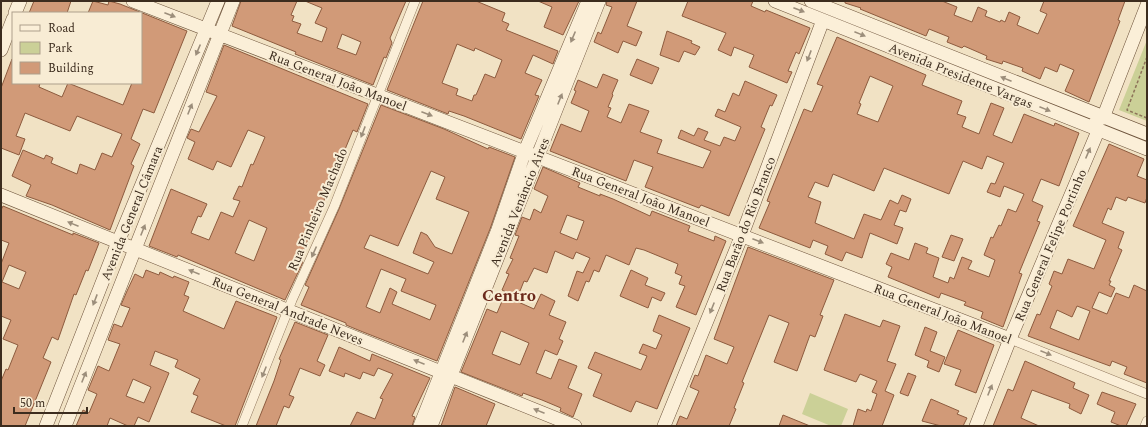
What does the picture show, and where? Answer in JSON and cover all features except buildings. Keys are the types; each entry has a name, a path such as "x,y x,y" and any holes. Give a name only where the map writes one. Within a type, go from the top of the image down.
{"street":[{"path":"16,12 20,1"},
{"name":"Rua General João Manoel","path":"133,1 742,235 1147,394"},
{"name":"Avenida General Câmara","path":"46,426 118,242 218,1"},
{"name":"Avenida General Câmara","path":"65,426 233,1"},
{"name":"Rua Pinheiro Machado","path":"242,426 288,310 334,207 415,1"},
{"name":"Avenida Venâncio Aires","path":"420,426 446,374 502,233 588,1"},
{"name":"Avenida Venâncio Aires","path":"546,117 599,1"},
{"name":"Avenida Presidente Vargas","path":"775,1 828,10 1147,134"},
{"name":"Avenida Presidente Vargas","path":"811,1 828,10 1098,130 1147,149"},
{"name":"Rua General Felipe Portinho","path":"976,426 1010,339 1098,130 1102,131 1107,128 1107,122 1103,118 1147,5"},
{"name":"Rua Barão do Rio Branco","path":"664,426 742,235 828,10"},
{"path":"1,50 12,22"},
{"name":"Rua General Andrade Neves","path":"1,195 575,426"},
{"name":"Avenida Venâncio Aires","path":"431,426 446,374"},
{"path":"1145,426 1147,420"}],"path":[{"path":"1147,57 1127,110 1147,118"}],"green space":[{"path":"1147,40 1147,121 1119,110"},
{"path":"810,393 848,409 841,426 831,426 802,414"}],"district":[{"name":"Centro","path":"509,295"}]}
